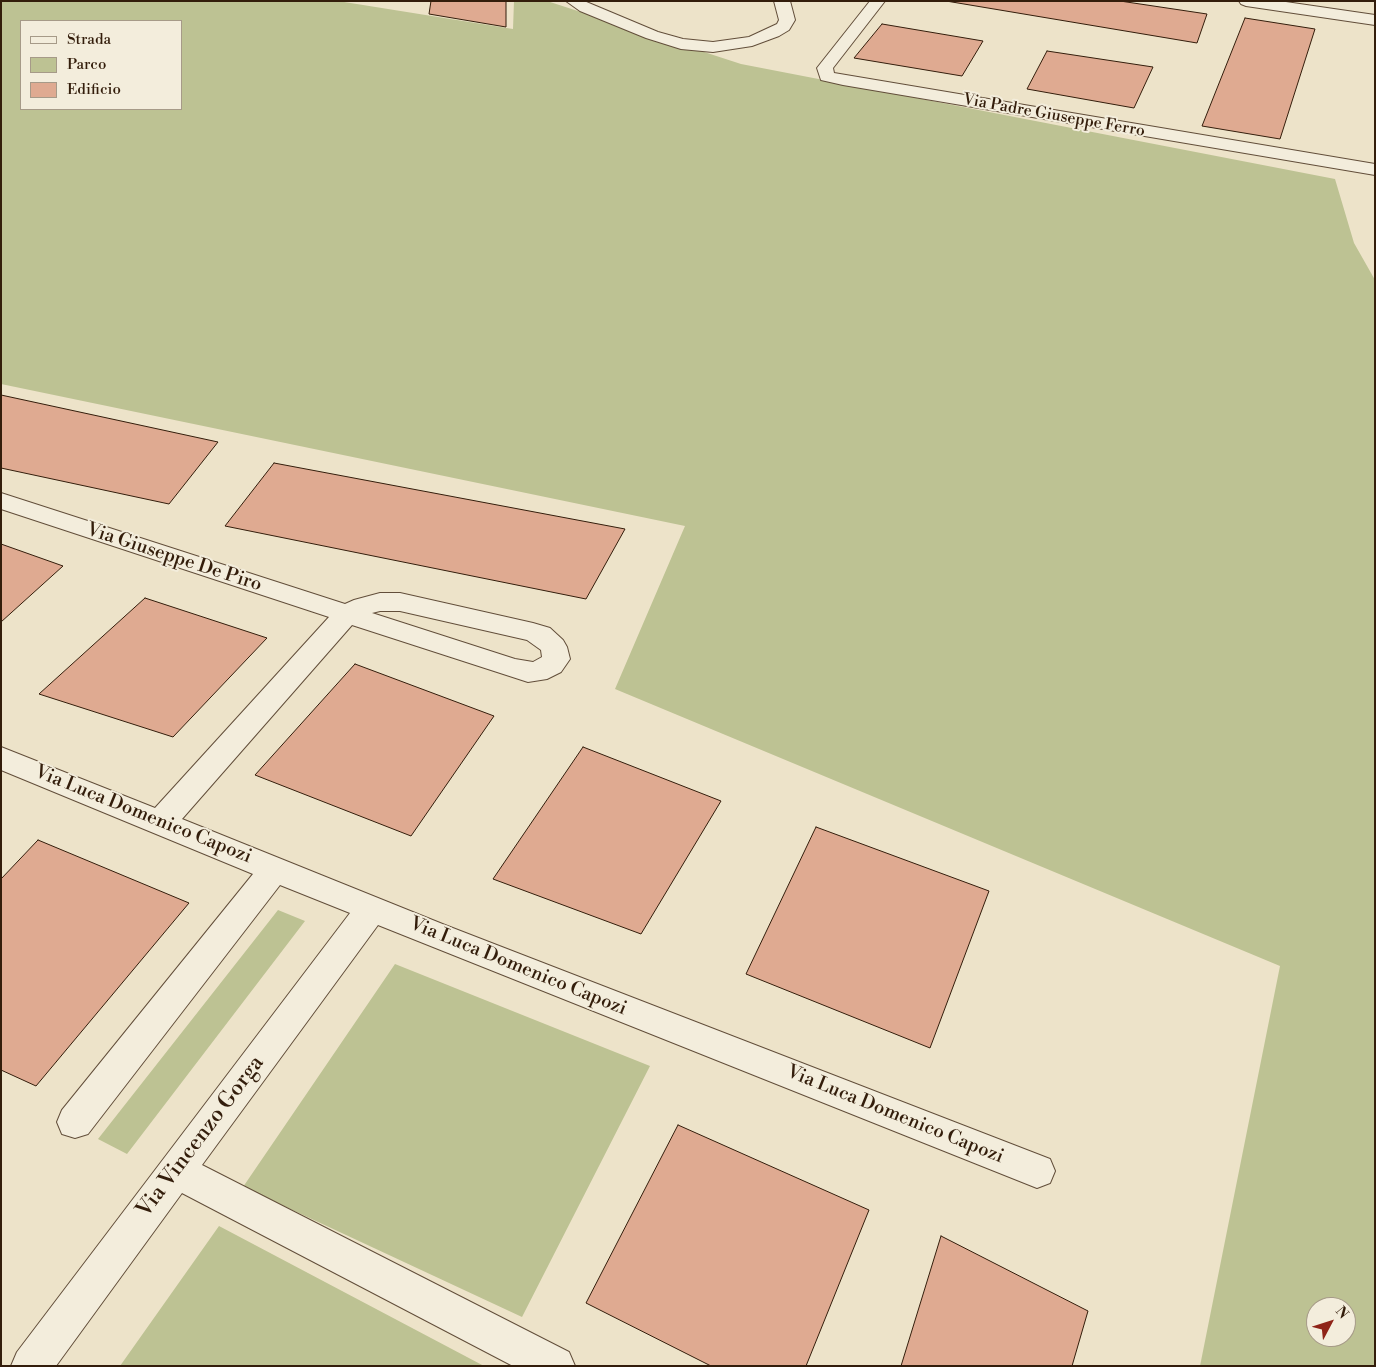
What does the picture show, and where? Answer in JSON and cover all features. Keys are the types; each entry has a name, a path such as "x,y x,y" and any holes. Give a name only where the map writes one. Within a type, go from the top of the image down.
{"street":[{"path":"573,1 584,8 652,35 681,44 713,47 740,44 763,38 783,28 787,20 782,1"},
{"path":"600,1 611,14 625,24"},
{"name":"Via Padre Giuseppe Ferro","path":"878,1 825,68 827,76 1375,170"},
{"path":"1246,1 1375,20"},
{"name":"Via Giuseppe De Piro","path":"1,502 347,614 528,672 544,670 556,658 556,652 551,643 541,635 533,632 400,602 372,603 347,614"},
{"path":"161,822 347,614"},
{"name":"Via Luca Domenico Capozi","path":"1,758 372,908 1037,1171"},
{"path":"75,1122 275,869"},
{"name":"Via Vincenzo Gorga","path":"31,1366 372,908"},
{"path":"176,1171 555,1366"}],"green space":[{"path":"1,1 338,1 513,29 514,1 547,1 741,64 1335,179 1354,243 1375,280 1375,1366 1200,1366 1280,966 615,689 685,526 1,384"},
{"path":"278,910 305,921 127,1154 98,1139"},
{"path":"395,964 650,1066 522,1317 243,1187"},
{"path":"219,1226 484,1366 120,1366"}],"building":[{"path":"431,1 506,1 506,27 429,14"},
{"path":"946,1 1120,1 1207,14 1197,43"},
{"path":"1245,18 1315,29 1280,139 1202,126"},
{"path":"882,24 983,41 962,76 854,58"},
{"path":"1047,51 1153,67 1134,108 1027,89"},
{"path":"1,395 218,442 169,504 1,468"},
{"path":"274,463 625,529 586,599 225,526"},
{"path":"1,544 63,566 1,622"},
{"path":"145,598 267,638 173,737 39,694"},
{"path":"355,664 494,716 411,836 255,775"},
{"path":"583,747 721,801 641,934 493,879"},
{"path":"816,827 989,891 930,1048 746,974"},
{"path":"38,840 189,903 36,1086 1,1070 1,879"},
{"path":"678,1125 869,1210 806,1366 711,1366 586,1303"},
{"path":"941,1236 1088,1311 1072,1366 901,1366"}]}
